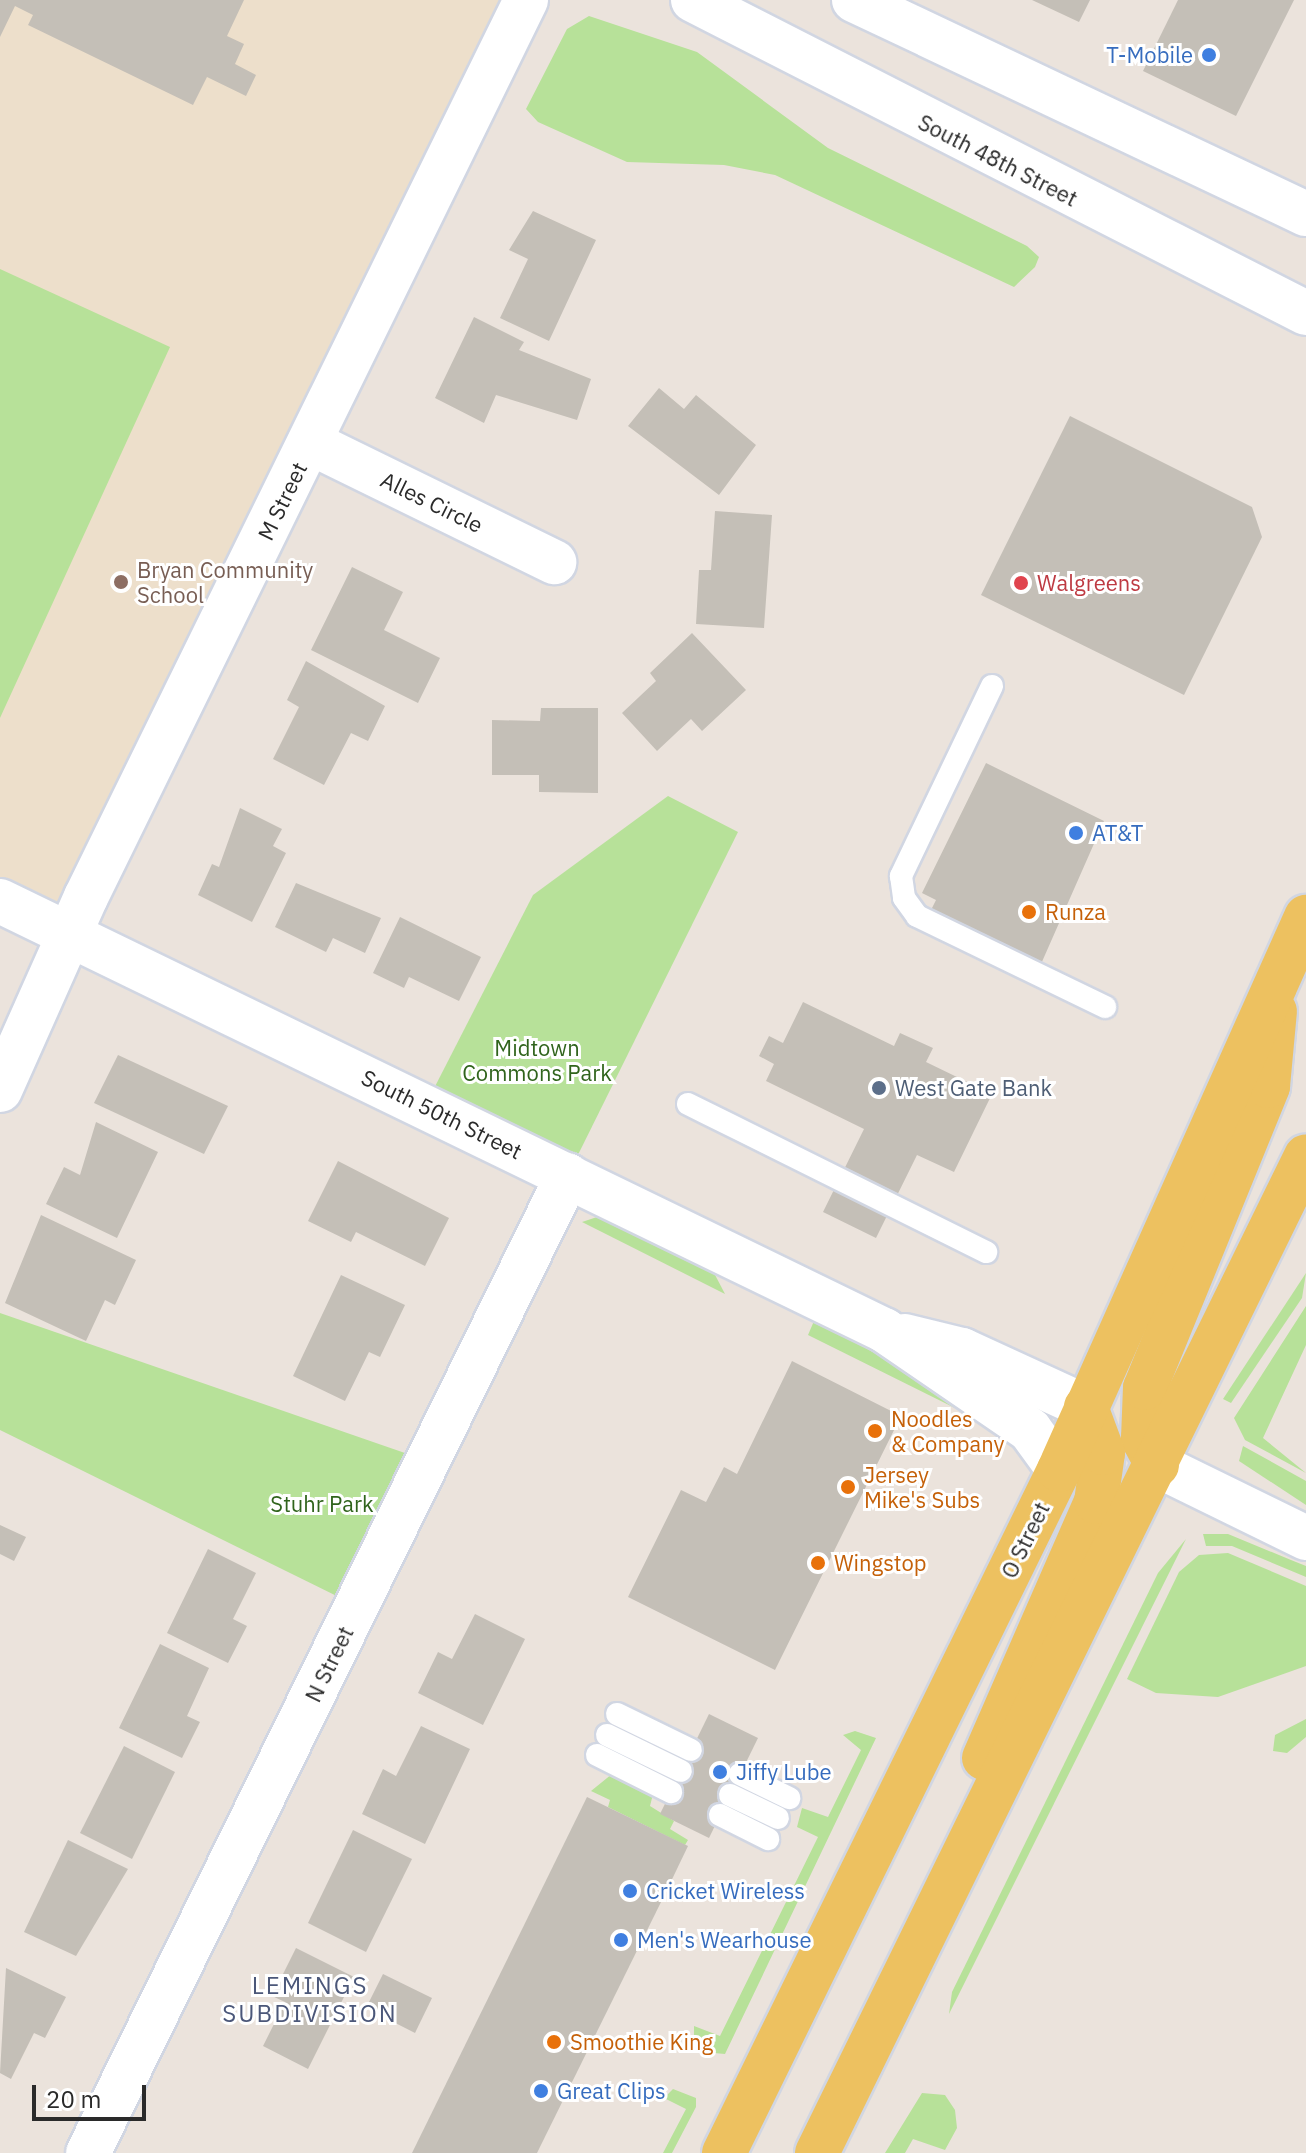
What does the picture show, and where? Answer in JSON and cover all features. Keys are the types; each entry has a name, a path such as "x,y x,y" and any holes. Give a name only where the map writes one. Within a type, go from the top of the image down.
{"main road":[{"name":"O Street","path":"724,2153 1059,1470 1306,917"},
{"path":"1157,1465 1143,1439 1145,1388 1268,1086 1278,976"},
{"path":"817,2153 1306,1156"},
{"path":"951,1882 988,1741 1096,1502 1103,1453 1086,1407"}],"street":[{"name":"M Street","path":"0,1090 526,0"},
{"name":"South 48th Street","path":"693,0 1306,313"},
{"path":"854,0 1306,214"},
{"name":"Alles Circle","path":"311,443 554,562"},
{"name":"South 50th Street","path":"0,901 884,1330 1030,1430 1059,1470"},
{"name":"N Street","path":"88,2153 568,1175"},
{"name":"South 50th Street","path":"884,1330 962,1350 1086,1407"},
{"path":"1157,1465 1306,1538"}],"lane":[{"path":"992,686 901,876 904,898 917,916 1105,1007"},
{"path":"688,1104 986,1252"},
{"path":"617,1714 691,1750"},
{"path":"607,1735 681,1771"},
{"path":"597,1755 671,1792"},
{"path":"730,1795 783,1808 740,1774"},
{"path":"720,1815 768,1839"}],"shaded area":[{"name":"Bryan Community School","path":"0,0 526,0 72,936 0,901"}],"green space":[{"path":"589,16 697,52 828,148 1027,246 1039,257 1035,267 1014,287 775,175 724,165 627,162 538,122 526,109 567,29"},
{"path":"0,269 170,347 0,718"},
{"name":"Midtown Commons Park","path":"668,796 738,832 568,1175 425,1106 533,895"},
{"path":"597,1217 713,1271 725,1294 582,1222"},
{"path":"1306,1273 1302,1298 1231,1403 1223,1399"},
{"path":"1306,1306 1306,1345 1263,1438 1306,1473 1245,1440 1234,1418"},
{"name":"Stuhr Park","path":"0,1313 428,1461 357,1606 0,1430"},
{"path":"814,1321 902,1367 963,1412 808,1335"},
{"path":"1243,1446 1306,1481 1306,1505 1239,1461"},
{"path":"1203,1534 1228,1534 1306,1566 1306,1577 1232,1546 1206,1546"},
{"path":"1186,1539 949,2014 952,1992 1158,1573"},
{"path":"1228,1553 1306,1586 1306,1666 1218,1697 1156,1693 1127,1679 1179,1572 1199,1555"},
{"path":"1306,1719 1306,1737 1287,1753 1273,1751 1275,1735"},
{"path":"855,1731 876,1738 725,2054 714,2053 694,2039 694,2026 720,2036 818,1837 797,1827 802,1808 828,1817 861,1750 843,1735"},
{"path":"612,1774 653,1794 650,1806 674,1821 670,1829 688,1840 685,1845 608,1807 610,1800 591,1791"},
{"path":"673,2089 696,2098 696,2107 672,2153 663,2153 686,2109 664,2098"},
{"path":"922,2093 945,2095 955,2110 957,2128 945,2150 913,2139 905,2153 885,2153"}],"building":[{"path":"0,0 244,0 227,36 244,44 235,64 256,75 246,96 207,77 193,105 28,25 33,15 15,6 0,37"},
{"path":"1032,0 1090,0 1079,22"},
{"name":"T-Mobile","path":"1178,0 1294,0 1236,116 1143,71"},
{"path":"533,211 596,240 549,341 500,318 528,259 509,250"},
{"path":"474,317 524,342 519,350 591,379 577,420 496,395 484,423 435,398"},
{"path":"659,388 684,409 696,395 756,445 719,495 628,426"},
{"name":"Walgreens","path":"1070,416 1252,507 1262,537 1184,695 981,595"},
{"path":"715,511 772,515 764,628 696,624 699,570 711,570"},
{"path":"352,567 403,592 384,630 440,658 418,703 311,650"},
{"path":"692,633 746,690 702,731 691,719 657,751 622,713 656,681 650,673"},
{"path":"306,661 385,706 368,741 351,733 324,785 273,759 299,707 287,700"},
{"path":"541,708 598,708 598,793 539,792 539,775 492,775 492,720 540,721"},
{"path":"986,763 1104,821 1041,964 931,910 936,900 922,893"},
{"path":"240,808 282,829 273,846 286,853 252,922 198,895 212,864 219,867"},
{"path":"296,883 381,918 365,953 333,938 326,952 275,927"},
{"path":"400,917 481,957 459,1001 409,977 404,988 373,973"},
{"name":"West Gate Bank","path":"803,1002 894,1046 900,1033 933,1048 926,1062 992,1094 954,1172 917,1155 876,1238 823,1212 864,1129 766,1081 774,1064 759,1056 769,1036 783,1043"},
{"path":"118,1055 228,1106 204,1154 94,1103"},
{"path":"96,1122 158,1152 117,1238 46,1204 64,1167 80,1175"},
{"path":"338,1161 449,1218 425,1266 356,1232 351,1242 308,1221"},
{"path":"41,1215 136,1260 115,1305 105,1300 86,1341 5,1303"},
{"path":"341,1275 405,1305 380,1357 369,1352 345,1401 293,1376"},
{"path":"792,1361 901,1416 775,1670 628,1597 681,1490 706,1502 724,1467 737,1474"},
{"path":"0,1525 26,1537 14,1561 0,1554"},
{"path":"208,1549 256,1573 233,1619 247,1626 228,1663 167,1633"},
{"path":"475,1614 525,1639 483,1725 418,1693 438,1652 452,1659"},
{"path":"160,1644 209,1668 187,1716 200,1722 182,1758 119,1728"},
{"path":"709,1714 758,1738 709,1838 660,1814"},
{"path":"421,1726 470,1749 425,1844 362,1814 383,1769 396,1776"},
{"path":"124,1746 175,1772 132,1859 80,1833"},
{"path":"587,1797 688,1846 664,1896 537,2153 412,2153"},
{"path":"353,1830 412,1859 366,1952 308,1923"},
{"path":"68,1840 128,1869 76,1956 24,1932"},
{"path":"296,1948 354,1977 308,2069 263,2046 285,2002 272,1996"},
{"path":"6,1968 66,1997 45,2038 34,2033 11,2079 0,2073"},
{"path":"383,1974 432,1998 415,2033 366,2008"}],"place":[{"name":"T-Mobile","path":"1209,55"},
{"name":"Bryan Community School","path":"121,582"},
{"name":"Walgreens","path":"1021,583"},
{"name":"AT&T","path":"1076,833"},
{"name":"Runza","path":"1029,912"},
{"name":"West Gate Bank","path":"879,1088"},
{"name":"Noodles & Company","path":"875,1431"},
{"name":"Jersey Mike's Subs","path":"848,1487"},
{"name":"Wingstop","path":"818,1563"},
{"name":"Jiffy Lube","path":"720,1772"},
{"name":"Cricket Wireless","path":"630,1891"},
{"name":"Men's Wearhouse","path":"621,1940"},
{"name":"Smoothie King","path":"554,2042"},
{"name":"Great Clips","path":"541,2091"}],"district":[{"name":"LEMINGS SUBDIVISION","path":"310,2000"}]}
